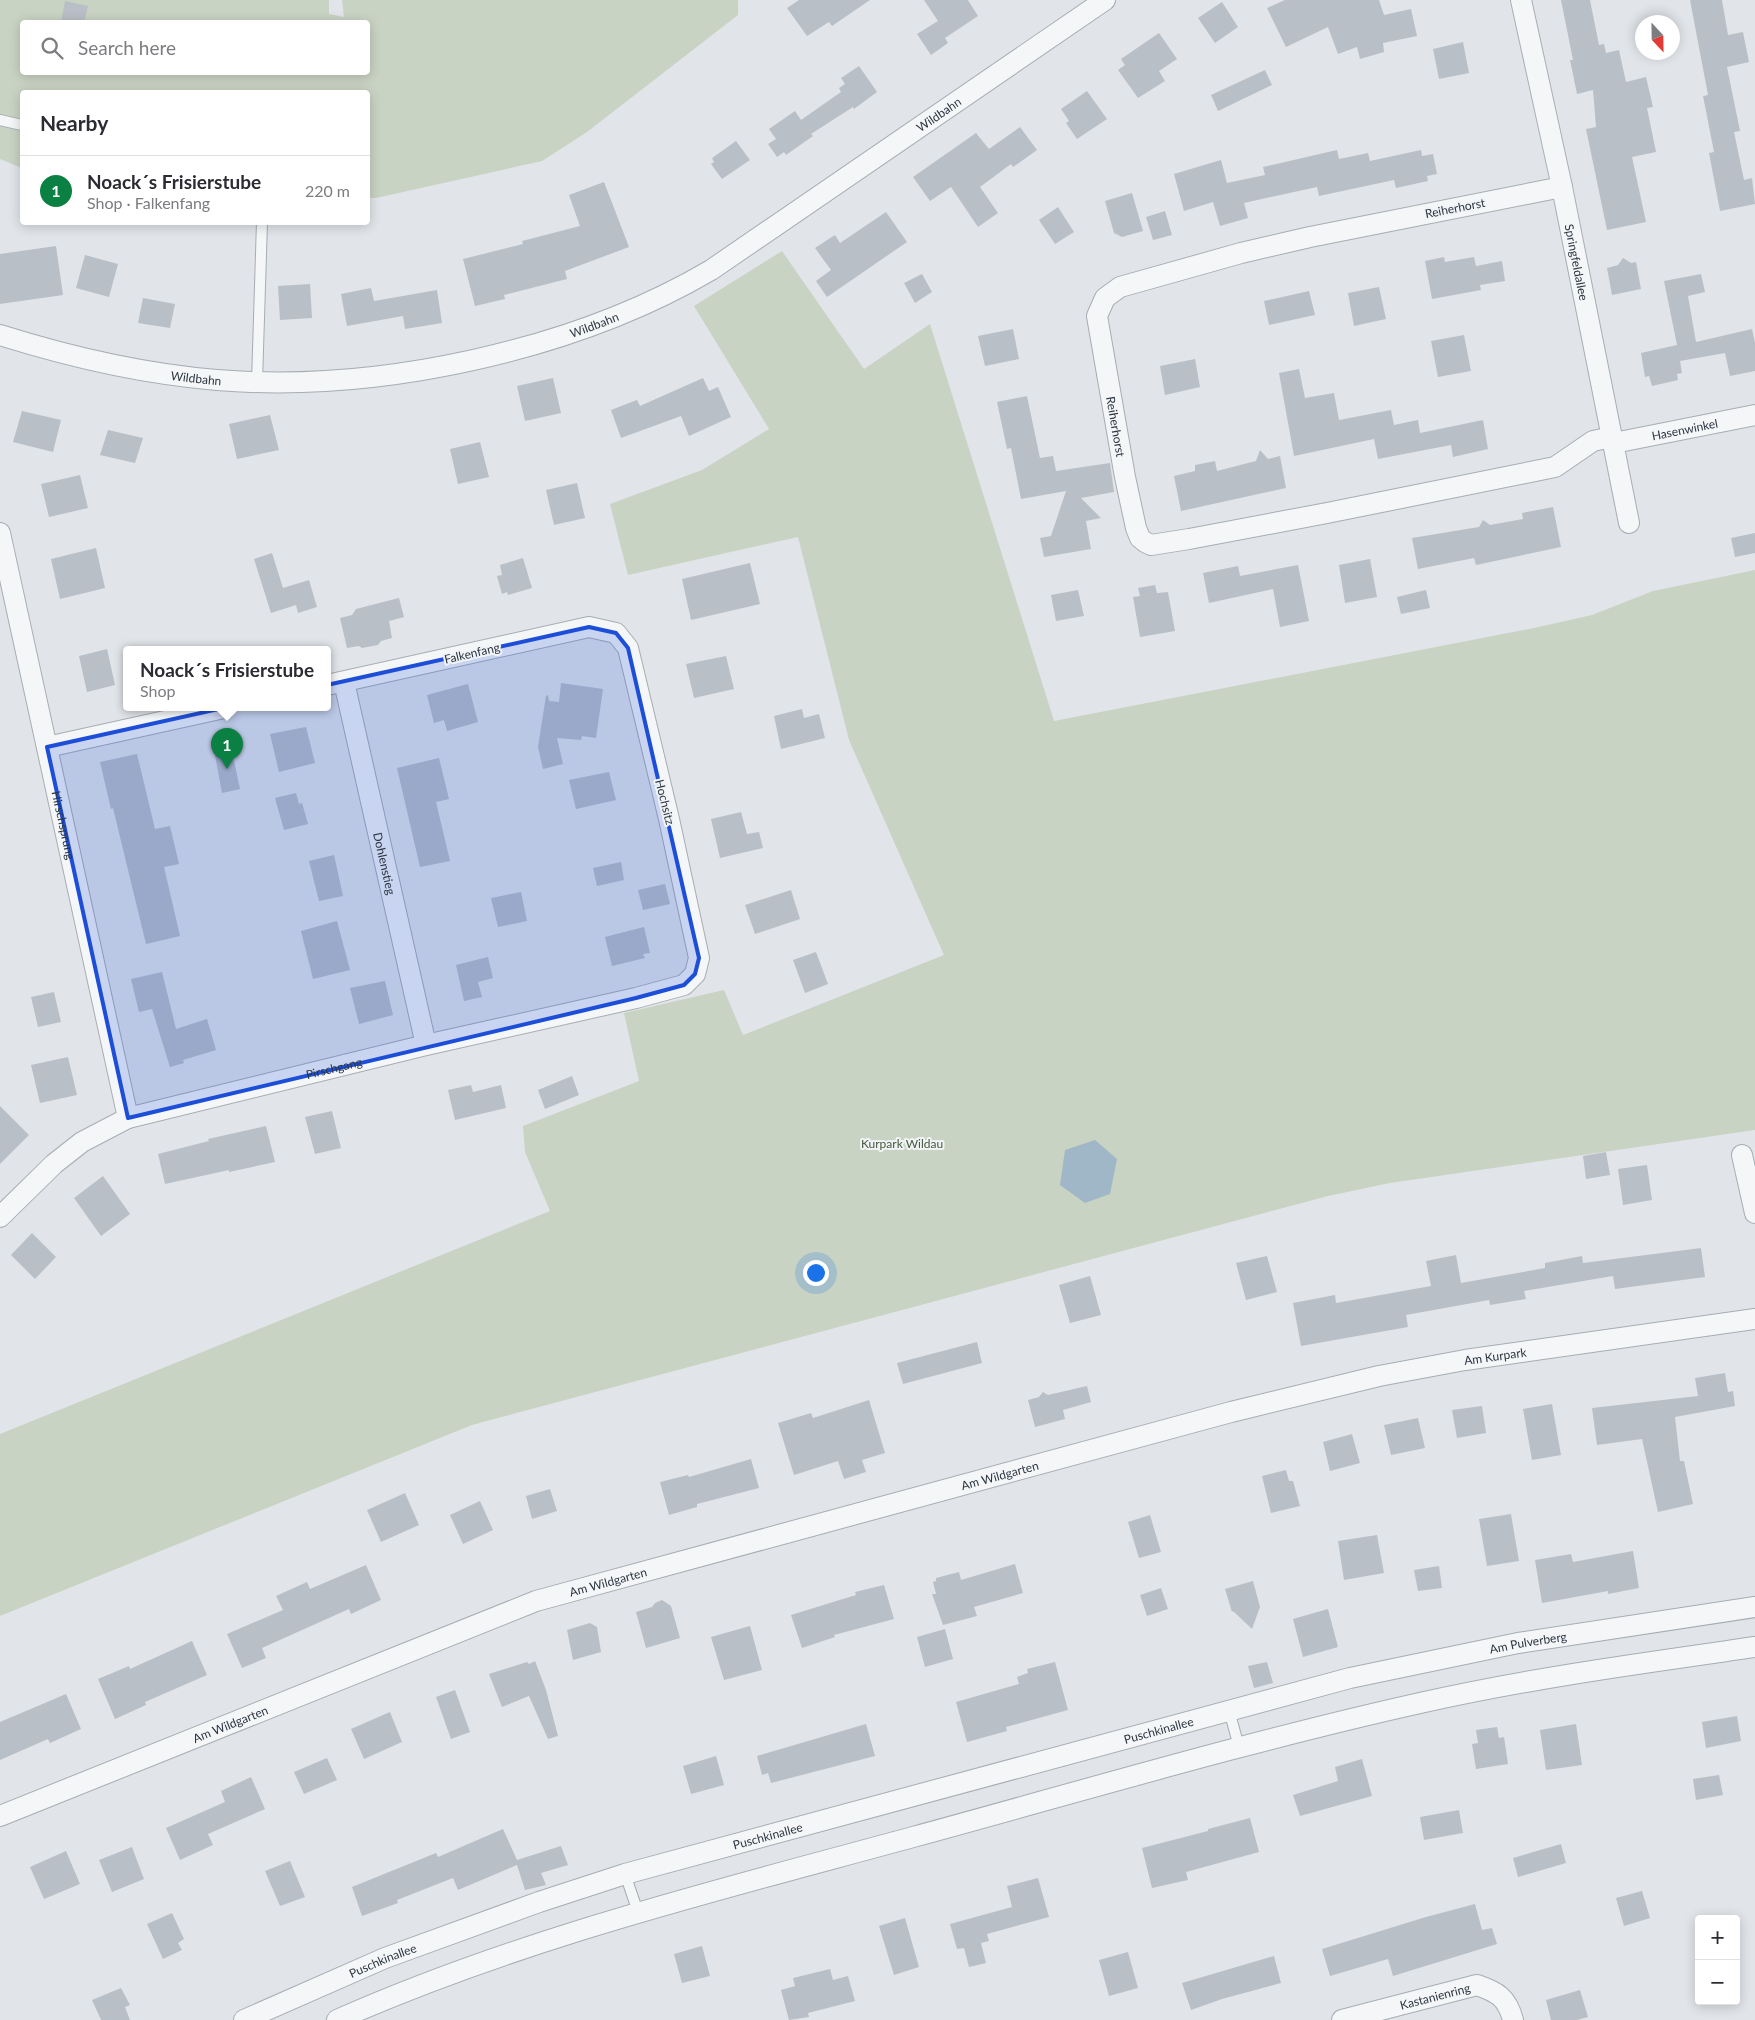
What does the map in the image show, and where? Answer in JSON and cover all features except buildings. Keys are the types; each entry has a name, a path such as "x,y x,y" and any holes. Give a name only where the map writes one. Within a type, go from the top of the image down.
{"street":[{"name":"Wildbahn","path":"0,335 122,365 188,377 257,382 311,381 362,377 481,359 594,324 670,293 711,270 1105,0"},
{"name":"Springfeldallee","path":"1521,0 1562,187 1629,523"},
{"name":"Reiherhorst","path":"1562,187 1310,237 1212,261 1120,287 1105,298 1097,316 1125,477 1136,528 1140,538 1151,545 1253,527 1555,467 1592,441 1613,440"},
{"name":"Hasenwinkel","path":"1613,440 1755,415"},
{"name":"Hirschsprung","path":"0,533 128,1118"},
{"name":"Falkenfang","path":"335,684 589,627 616,633"},
{"name":"Hochsitz","path":"616,633 628,648 669,819 699,958 695,974"},
{"name":"Dohlenstieg","path":"335,684 426,1046"},
{"path":"47,747 210,711"},
{"name":"Pirschgang","path":"0,1217 54,1164 82,1142 128,1118 426,1046 636,998 684,985 695,974"},
{"path":"1742,1154 1755,1213"},
{"name":"Am Kurpark","path":"1239,1411 1355,1381 1442,1364 1755,1318"},
{"name":"Am Wildgarten","path":"0,1816 536,1601 1239,1411"},
{"name":"Am Pulverberg","path":"1303,1690 1359,1676 1518,1643 1755,1608"},
{"path":"337,2020 379,2001 471,1967 638,1912 1239,1747 1421,1703 1526,1681 1755,1648"},
{"name":"Puschkinallee","path":"244,2020 385,1958 539,1902 625,1874 1303,1690"},
{"name":"Kastanienring","path":"1342,2020 1477,1985 1497,1992 1513,2020"}],"lane":[{"path":"0,120 20,125"},
{"path":"257,382 262,225"},
{"path":"1229,1710 1239,1747"},
{"path":"625,1874 638,1912"}],"highlighted area":[{"path":"589,627 616,633 628,648 699,958 695,974 684,985 636,998 128,1118 47,747"}],"green space":[{"path":"0,0 329,0 329,14 344,17 342,0 738,0 738,15 587,132 542,161 370,198 370,90 20,90 20,167 0,159"},
{"name":"Kurpark Wildau","path":"782,251 864,369 930,324 1054,721 1534,628 1592,615 1653,591 1755,570 1755,1130 1390,1183 1328,1196 472,1425 0,1616 0,1434 550,1211 525,1152 523,1126 639,1081 624,1013 724,990 743,1035 944,955 849,740 798,537 628,575 610,504 702,470 769,429 694,306"}],"water":[{"path":"1095,1140 1117,1159 1110,1194 1085,1203 1060,1185 1065,1150"}],"place":[{"name":"Noack´s Frisierstube","path":"227,769"}]}
